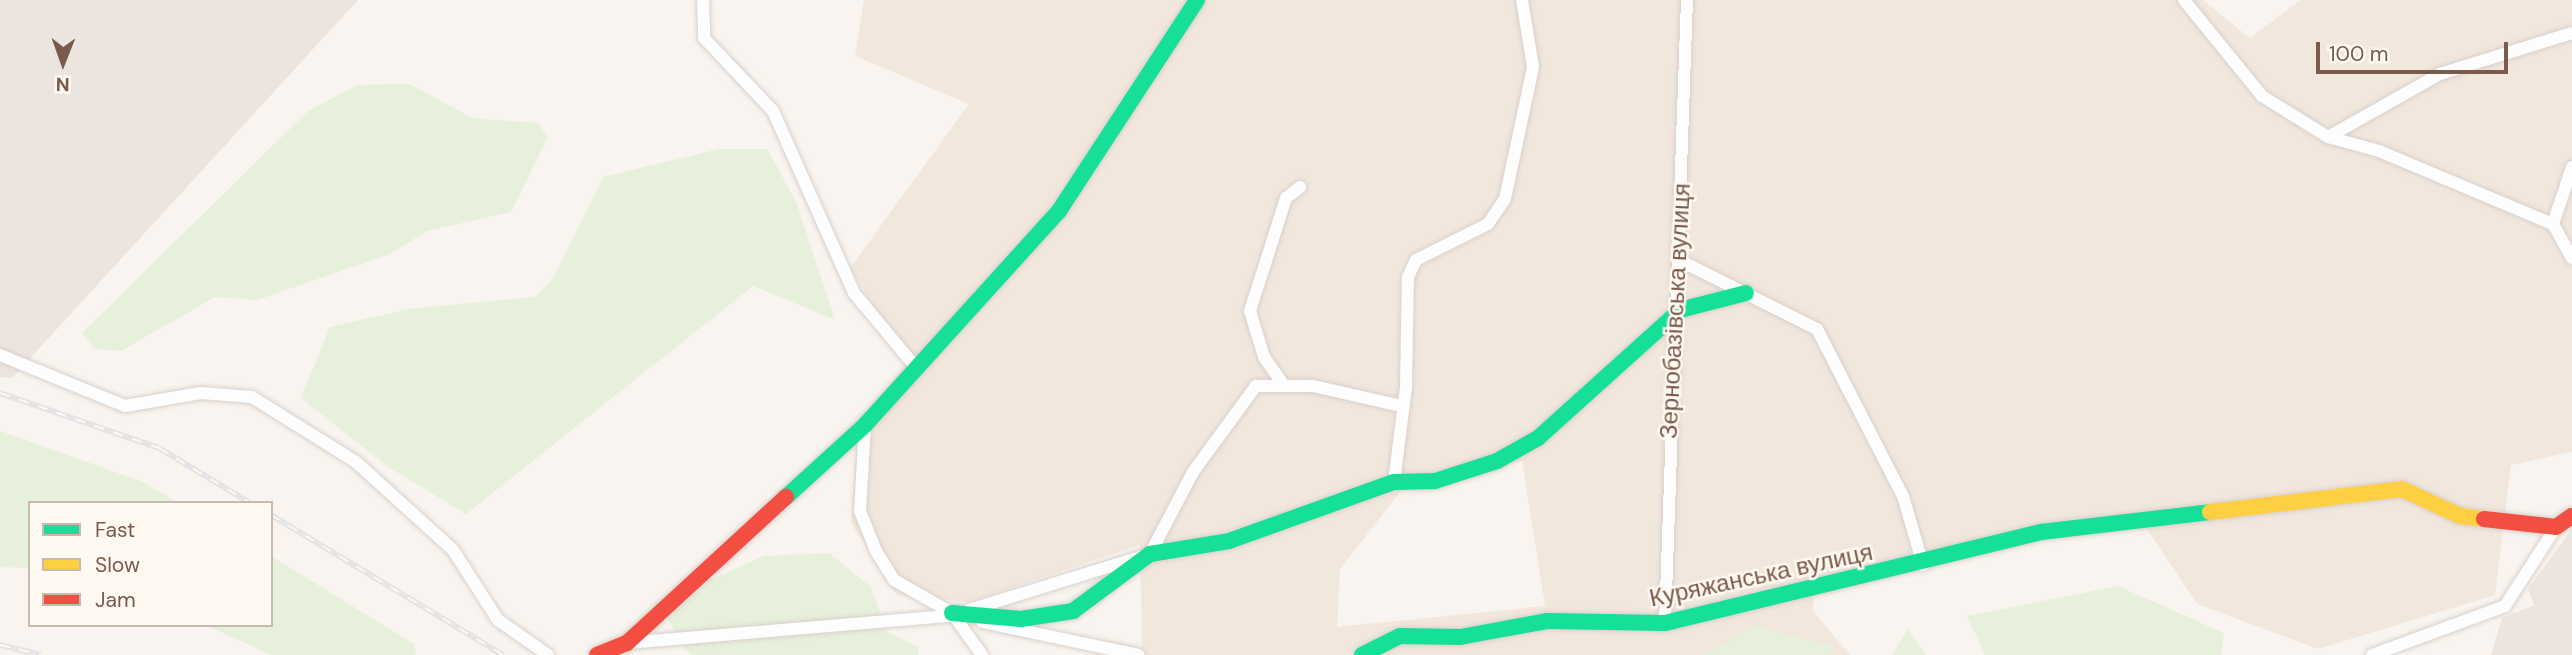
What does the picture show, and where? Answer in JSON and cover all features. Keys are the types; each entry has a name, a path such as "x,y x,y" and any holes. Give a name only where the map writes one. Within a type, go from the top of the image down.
{"street":[{"path":"703,0 704,38 773,111 854,293 914,365"},
{"path":"627,643 865,425 914,365 1059,211 1197,0"},
{"path":"1394,482 1411,267 1482,229 1505,199 1534,67 1522,0"},
{"name":"Зернобазівська вулиця","path":"1665,623 1668,448 1681,261 1687,0"},
{"path":"2184,0 2262,96 2328,137 2379,150 2553,224 2572,258"},
{"path":"2328,137 2440,74 2572,33"},
{"path":"2553,224 2572,167"},
{"path":"1283,384 1264,357 1250,311 1286,198 1300,187"},
{"path":"1681,261 1817,329 1903,496 1923,565"},
{"path":"597,655 627,643 952,613 1018,599 1121,558 1229,541 1394,482 1435,481 1497,461 1538,438 1679,310 1746,293"},
{"path":"0,355 125,406 201,393 252,397 356,462 453,550 498,620 548,655"},
{"path":"952,613 1021,619 1073,611 1127,577 1150,554 1193,472 1247,393 1283,384 1402,406"},
{"path":"865,425 860,511 876,551 894,580 952,613 1139,655"},
{"name":"Куряжанська вулиця","path":"1362,655 1400,636 1460,637 1547,621 1665,623 1923,565 2041,532 2403,489 2460,516 2556,527"},
{"path":"2372,655 2505,606 2556,527 2572,516"},
{"path":"952,613 982,655"},
{"path":"1123,655 1129,654"}],"shaded area":[{"path":"0,0 358,0 12,378 0,377"},
{"path":"864,0 2203,0 2250,38 2301,0 2572,0 2572,452 2511,465 2495,595 2318,649 2197,604 2137,514 1814,579 1813,611 1850,655 1127,655 1142,647 1140,545 968,602 897,595 851,523 859,423 908,362 850,268 969,104 855,56","holes":["1522,461 1545,606 1337,627 1340,569 1401,491"]},
{"path":"2572,529 2572,655 2491,655 2502,618 2534,605 2528,589"}],"green space":[{"path":"410,84 472,118 538,123 548,137 511,212 427,231 390,254 257,300 215,297 121,351 95,349 82,333 308,111 358,85"},
{"path":"719,149 767,149 796,201 835,320 753,286 466,514 388,467 301,398 330,327 408,309 535,297 554,277 603,177"},
{"path":"0,431 143,482 176,501 28,501 28,568 0,567"},
{"path":"829,553 871,587 887,632 918,647 918,655 692,655 683,647 668,619 710,580 764,556"},
{"path":"273,557 414,644 416,655 272,655 209,627 273,627"},
{"path":"2118,586 2224,633 2221,655 1985,655 1967,616"},
{"path":"1754,626 1835,647 1831,655 1705,655"},
{"path":"1908,629 1926,655 1892,655"}],"railway":[{"path":"0,393 159,448 247,501"},
{"path":"273,516 503,655"},
{"path":"0,645 41,655"}],"traffic: fast":[{"path":"786,497 865,425 1059,211 1197,0"},
{"path":"952,613 1021,619 1073,611 1150,554 1229,541 1394,482 1435,481 1497,461 1538,438 1680,310 1746,293"},
{"path":"1362,655 1400,636 1460,637 1547,621 1665,623 2041,532 2210,512"}],"traffic: slow":[{"path":"2210,512 2402,489 2460,516 2484,519"}],"traffic: jam":[{"path":"597,655 627,643 786,497"},
{"path":"2484,519 2556,527 2572,516"}]}
